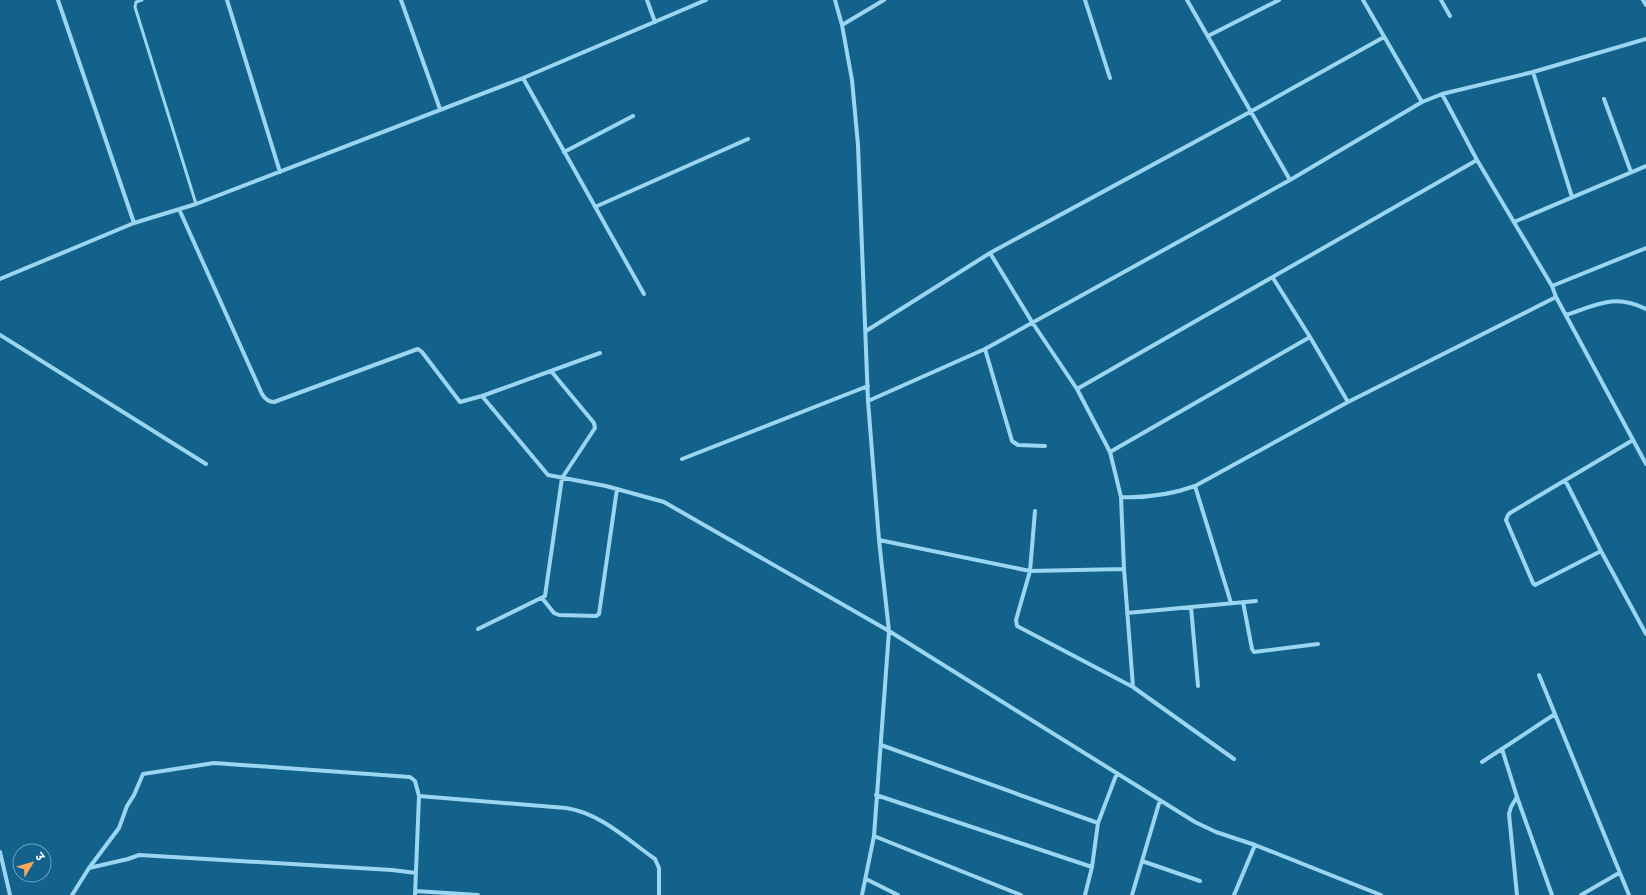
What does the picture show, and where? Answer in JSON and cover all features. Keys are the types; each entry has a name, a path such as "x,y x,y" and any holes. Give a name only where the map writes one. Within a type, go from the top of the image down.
{"street":[{"path":"58,0 134,222"},
{"path":"227,0 280,172"},
{"path":"401,0 440,109"},
{"path":"647,0 655,22"},
{"path":"0,279 134,222 196,204 523,78 706,0"},
{"path":"835,0 842,25 852,80 858,145 868,401 879,540 889,631 874,836 862,895"},
{"path":"842,25 884,0"},
{"path":"1085,0 1110,78"},
{"path":"1186,0 1290,180"},
{"path":"1208,36 1279,0"},
{"path":"1363,0 1422,102"},
{"path":"1441,0 1450,16"},
{"path":"1643,0 1646,5"},
{"path":"866,331 990,253 1250,112 1384,37"},
{"path":"868,401 985,349 1290,180 1422,102 1442,94 1533,72 1646,39"},
{"path":"1533,72 1572,197"},
{"path":"523,78 644,294"},
{"path":"1442,94 1477,160 1552,286 1556,297 1646,464"},
{"path":"1604,98 1631,172"},
{"path":"564,152 633,116"},
{"path":"595,207 748,139"},
{"path":"1077,389 1477,160"},
{"path":"1514,222 1646,166"},
{"path":"179,209 265,399 274,402 418,350 422,352 458,401 462,402 600,353"},
{"path":"1552,286 1646,248"},
{"path":"990,253 1032,322 1077,389 1110,452 1122,497 1124,569 1133,687"},
{"path":"1273,278 1348,402"},
{"path":"1122,497 1158,496 1195,486 1348,402 1556,297"},
{"path":"1566,315 1606,301 1627,302 1646,309"},
{"path":"0,335 206,464"},
{"path":"1110,452 1310,337"},
{"path":"985,349 1012,441 1018,445 1045,446"},
{"path":"478,629 542,598 546,592 562,478 595,430 596,426 550,371"},
{"path":"682,459 868,386"},
{"path":"482,396 548,475 617,489 664,502 889,631 1195,822 1216,832 1255,845 1381,895"},
{"path":"1601,551 1538,585 1535,585 1506,517 1510,512 1633,440"},
{"path":"1566,480 1601,551 1646,634"},
{"path":"1195,486 1231,603"},
{"path":"542,598 554,613 559,615 596,616 599,614 617,489"},
{"path":"1035,511 1030,571 1016,620 1017,626 1133,687 1234,759"},
{"path":"879,540 1030,571 1124,569"},
{"path":"1127,613 1256,601"},
{"path":"1243,602 1252,649 1254,652 1318,644"},
{"path":"1191,607 1198,686"},
{"path":"1539,675 1629,895"},
{"path":"1482,762 1555,714"},
{"path":"881,745 1098,823"},
{"path":"1502,749 1517,798 1552,895"},
{"path":"72,895 89,868 119,828 127,806 134,795 142,775 146,773 214,763 410,777 415,781 419,796 415,893 478,895"},
{"path":"1085,895 1092,867 1098,823 1117,773"},
{"path":"876,795 1092,867"},
{"path":"419,796 566,808 585,812 598,819 655,859 659,868 659,895"},
{"path":"1517,798 1511,807 1509,814 1517,895"},
{"path":"1132,895 1160,800"},
{"path":"874,836 1021,895"},
{"path":"1234,895 1255,845"},
{"path":"0,852 10,895"},
{"path":"89,868 128,859 138,855 392,870 416,873"},
{"path":"1142,861 1200,881"},
{"path":"1581,895 1619,873"},
{"path":"866,879 898,895"}],"lane":[{"path":"142,0 136,2 134,7 196,204"}]}
